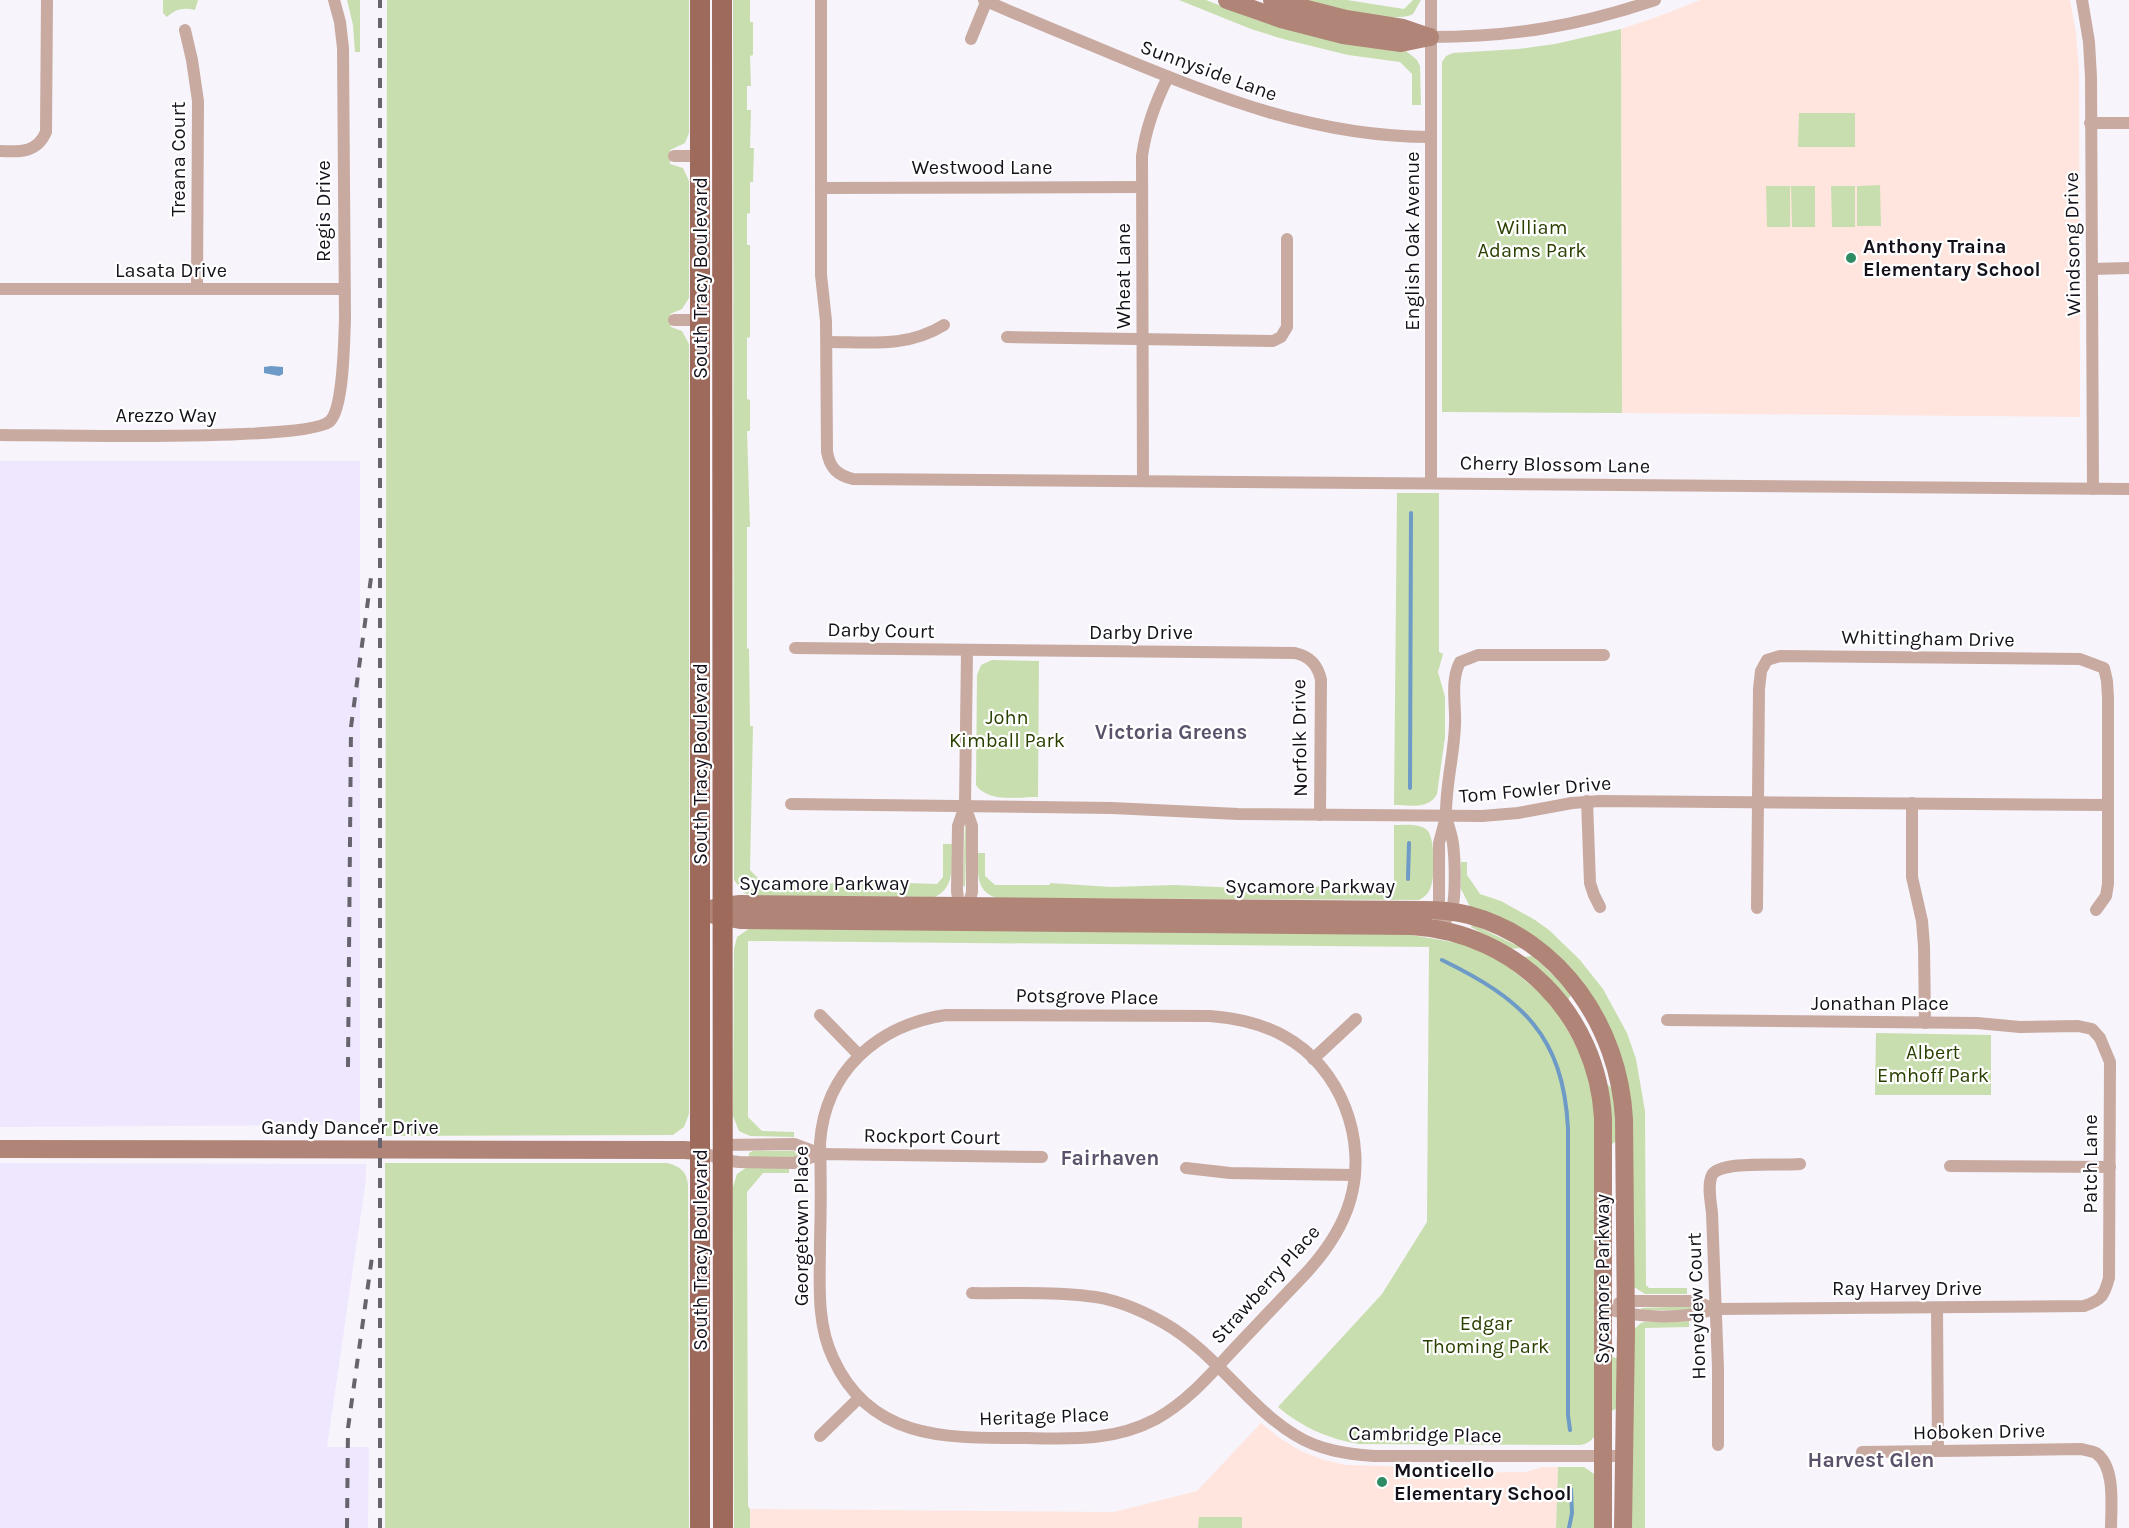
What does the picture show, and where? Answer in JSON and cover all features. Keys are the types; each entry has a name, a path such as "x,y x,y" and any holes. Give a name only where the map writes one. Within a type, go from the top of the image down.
{"main road":[{"name":"South Tracy Boulevard","path":"700,0 700,1528"},
{"name":"South Tracy Boulevard","path":"722,0 723,1528"},
{"path":"1227,0 1281,20 1343,35 1401,43 1430,37"},
{"path":"1272,0 1346,19 1403,28 1430,37"},
{"name":"Sycamore Parkway","path":"700,912 722,911 740,920 964,911 1444,911 1468,915 1506,930 1546,957 1583,995 1604,1034 1617,1071 1623,1105 1625,1308 1623,1528"},
{"name":"Sycamore Parkway","path":"964,911 1401,925 1440,929 1488,945 1527,969 1545,984 1573,1020 1591,1058 1598,1079 1602,1109 1603,1528"},
{"name":"Gandy Dancer Drive","path":"0,1149 684,1149 700,1151"}],"street":[{"path":"0,151 29,150 36,146 46,132 47,0"},
{"name":"Regis Drive","path":"330,422 338,408 344,351 343,48 340,22 334,0"},
{"path":"821,188 822,0"},
{"path":"971,39 986,0"},
{"name":"Sunnyside Lane","path":"986,0 1168,77 1272,114 1323,127 1383,135 1431,137"},
{"name":"English Oak Avenue","path":"1431,0 1431,483"},
{"path":"1430,37 1511,34 1552,28 1622,11 1655,0"},
{"name":"Windsong Drive","path":"2082,0 2090,42 2093,489"},
{"name":"Treana Court","path":"185,30 198,101 197,289"},
{"name":"Wheat Lane","path":"1143,481 1142,156 1146,131 1155,103 1168,77"},
{"path":"2090,123 2129,123"},
{"path":"674,156 700,156"},
{"name":"Westwood Lane","path":"821,188 1142,187"},
{"name":"Cherry Blossom Lane","path":"821,188 821,275 827,342 827,453 829,462 835,471 853,479 2129,489"},
{"path":"1007,337 1273,341 1281,337 1287,327 1287,238"},
{"path":"2092,268 2129,268"},
{"name":"Lasata Drive","path":"0,289 343,289"},
{"path":"674,320 700,320"},
{"path":"827,342 897,342 929,334 944,325"},
{"name":"Arezzo Way","path":"0,435 253,435 299,430 330,422"},
{"name":"Darby Court","path":"795,648 967,650"},
{"path":"964,911 972,892 972,826 965,806 967,650"},
{"name":"Darby Drive","path":"967,650 1294,653 1312,662"},
{"path":"1440,929 1444,911 1454,899 1454,843 1446,816 1448,774 1454,740 1454,680 1460,662 1478,655 1604,656"},
{"name":"Whittingham Drive","path":"1758,801 1759,689 1761,671 1767,660 1780,656 2080,659 2104,668 2108,681 2108,805"},
{"name":"Norfolk Drive","path":"1312,662 1317,667 1320,680 1320,815"},
{"path":"1587,801 1590,883 1600,907"},
{"name":"Tom Fowler Drive","path":"790,804 1121,808 1238,814 1446,816 1500,815 1587,801 2108,805"},
{"path":"1758,801 1758,908"},
{"path":"1912,802 1912,877 1922,921 1925,1023"},
{"path":"2096,910 2106,896 2108,884 2108,805"},
{"path":"820,1015 859,1055"},
{"name":"Potsgrove Place","path":"859,1055 897,1028 927,1017 946,1015 1210,1016 1243,1020 1273,1030 1294,1042 1313,1059"},
{"path":"1313,1059 1356,1019"},
{"name":"Jonathan Place","path":"1667,1020 1977,1023 2020,1027 2078,1026 2092,1029"},
{"name":"Patch Lane","path":"2092,1029 2100,1038 2110,1062 2109,1278 2099,1301"},
{"name":"Georgetown Place","path":"859,1055 841,1079 828,1106 821,1132 820,1154 820,1312 832,1357 840,1373 859,1398"},
{"name":"Strawberry Place","path":"1218,1366 1321,1257 1344,1217 1352,1196 1355,1175 1352,1132 1345,1105 1331,1080 1313,1059"},
{"path":"722,1152 794,1144 820,1154"},
{"path":"700,1151 794,1163 820,1154"},
{"name":"Rockport Court","path":"820,1154 1042,1157"},
{"name":"Honeydew Court","path":"1718,1445 1711,1177 1719,1169 1736,1165 1800,1164"},
{"path":"1950,1166 2110,1167"},
{"path":"1186,1168 1230,1173 1355,1175"},
{"name":"Cambridge Place","path":"972,1293 1076,1295 1103,1299 1162,1322 1182,1335 1218,1366 1279,1424 1296,1436 1334,1451 1374,1456 1625,1456"},
{"name":"Ray Harvey Drive","path":"1603,1308 1695,1315 1715,1308 2084,1306 2099,1301"},
{"path":"1938,1308 1938,1451"},
{"name":"Heritage Place","path":"859,1398 872,1410 906,1427 942,1436 1083,1439 1103,1437 1139,1427 1172,1409 1218,1366"},
{"path":"820,1436 859,1398"},
{"name":"Hoboken Drive","path":"1862,1452 2081,1449 2095,1453 2104,1463 2111,1484 2111,1528"}],"shaded area":[{"name":"Anthony Traina Elementary School","path":"1700,0 2070,0 2079,70 2080,417 1622,413 1621,29"},
{"path":"0,461 360,461 360,1125 0,1127"},
{"path":"0,1163 366,1164 366,1179 327,1447 369,1447 368,1528 0,1528"},
{"name":"Monticello Elementary School","path":"1261,1423 1301,1451 1345,1465 1426,1467 1443,1473 1526,1472 1542,1467 1558,1467 1556,1528 750,1528 750,1509 1114,1512 1197,1491"}],"green space":[{"path":"163,0 198,0 195,10 180,9 167,17 163,13"},
{"path":"347,0 360,0 360,52 355,52 353,25"},
{"path":"387,0 689,0 689,133 685,143 670,150 670,164 683,168 689,181 689,298 682,309 670,314 671,327 682,331 689,344 689,1114 684,1127 673,1135 385,1136"},
{"path":"733,0 750,0 750,22 753,22 753,55 750,56 751,86 747,86 747,110 751,110 750,148 754,148 753,182 750,182 750,213 747,214 747,245 750,245 747,399 750,400 750,431 747,431 750,527 747,527 747,648 749,649 750,726 753,726 750,870 761,881 818,884 880,882 937,884 943,877 943,844 952,844 952,867 949,881 942,893 935,897 754,896 744,893 734,880"},
{"path":"1179,0 1206,0 1257,20 1330,40 1406,51 1417,60 1420,66 1421,105 1412,105 1412,74 1400,62 1348,55 1283,39 1251,29"},
{"path":"1299,0 1347,0 1404,9 1413,0 1421,0 1413,14 1391,17 1358,13"},
{"name":"William Adams Park","path":"1621,29 1622,413 1442,412 1442,62 1446,56 1453,53 1555,44"},
{"path":"1799,113 1855,113 1855,147 1798,147"},
{"path":"1880,185 1881,226 1857,226 1857,186"},
{"path":"1766,186 1790,186 1790,227 1767,227"},
{"path":"1791,186 1815,186 1815,227 1792,227"},
{"path":"1831,186 1855,186 1855,227 1832,227"},
{"path":"1397,493 1439,493 1439,652 1443,654 1438,672 1445,697 1445,737 1437,794 1429,802 1418,806 1394,805"},
{"name":"John Kimball Park","path":"992,660 1039,661 1038,797 996,797 981,791 976,785 977,675 981,665"},
{"path":"965,825 967,826 965,887 963,885"},
{"path":"1394,825 1420,826 1427,830 1432,840 1434,866 1432,881 1428,893 1419,900 997,898 981,886 978,874 978,853 985,853 985,876 995,885 1050,885 1050,883 1111,887 1175,885 1238,888 1300,886 1394,889"},
{"path":"1461,862 1467,862 1467,875 1480,894 1501,901 1535,920 1549,930 1580,960 1603,989 1627,1033 1636,1059 1645,1111 1646,1285 1649,1288 1687,1288 1687,1294 1645,1294 1634,1287 1631,1120 1604,1016 1584,985 1469,905 1461,889"},
{"path":"1472,924 1522,948 1510,949 1471,927"},
{"name":"Edgar Thoming Park","path":"750,928 1406,934 1464,944 1502,961 1553,1004 1583,1058 1595,1107 1596,1433 1592,1440 1580,1445 1359,1444 1316,1431 1296,1421 1278,1407 1382,1294 1427,1222 1429,947 748,941 748,1117 762,1131 794,1132 794,1137 750,1136 739,1131 733,1116 734,949 737,937"},
{"path":"1533,956 1572,993 1568,1000 1523,957"},
{"name":"Albert Emhoff Park","path":"1876,1033 1991,1035 1991,1095 1875,1095"},
{"path":"1606,1083 1615,1091 1617,1141 1610,1145"},
{"path":"753,1151 794,1151 798,1156 797,1158 749,1157 749,1153"},
{"path":"385,1163 667,1163 682,1170 688,1185 689,1528 385,1528"},
{"path":"747,1167 789,1167 789,1173 763,1173 747,1192 748,1506 750,1528 734,1528 733,1187 737,1174"},
{"path":"1694,1306 1696,1308 1694,1310 1643,1310 1641,1308"},
{"path":"1689,1321 1689,1327 1645,1328 1645,1528 1631,1528 1633,1330 1645,1322"},
{"path":"1611,1356 1618,1359 1617,1408 1610,1412"},
{"path":"1558,1467 1584,1467 1594,1474 1595,1528 1556,1528"},
{"path":"1199,1517 1242,1517 1242,1528 1198,1528"}],"water":[{"path":"264,367 283,367 283,374 279,376 264,373"}],"waterway":[{"path":"1410,788 1411,513"},
{"path":"1408,879 1409,843"},
{"path":"1442,960 1495,990 1516,1006 1547,1044 1557,1068 1564,1096 1568,1128 1568,1415 1570,1430"},
{"path":"1569,1528 1572,1513 1571,1489"}],"railway":[{"path":"380,0 380,1528"},
{"path":"348,1067 351,727 371,578"},
{"path":"347,1528 348,1428 373,1250"}],"place":[{"name":"Anthony Traina Elementary School","path":"1851,258"},
{"name":"Monticello Elementary School","path":"1382,1482"}],"district":[{"name":"Victoria Greens","path":"1171,732"},
{"name":"Fairhaven","path":"1110,1158"},
{"name":"Harvest Glen","path":"1871,1460"}]}
